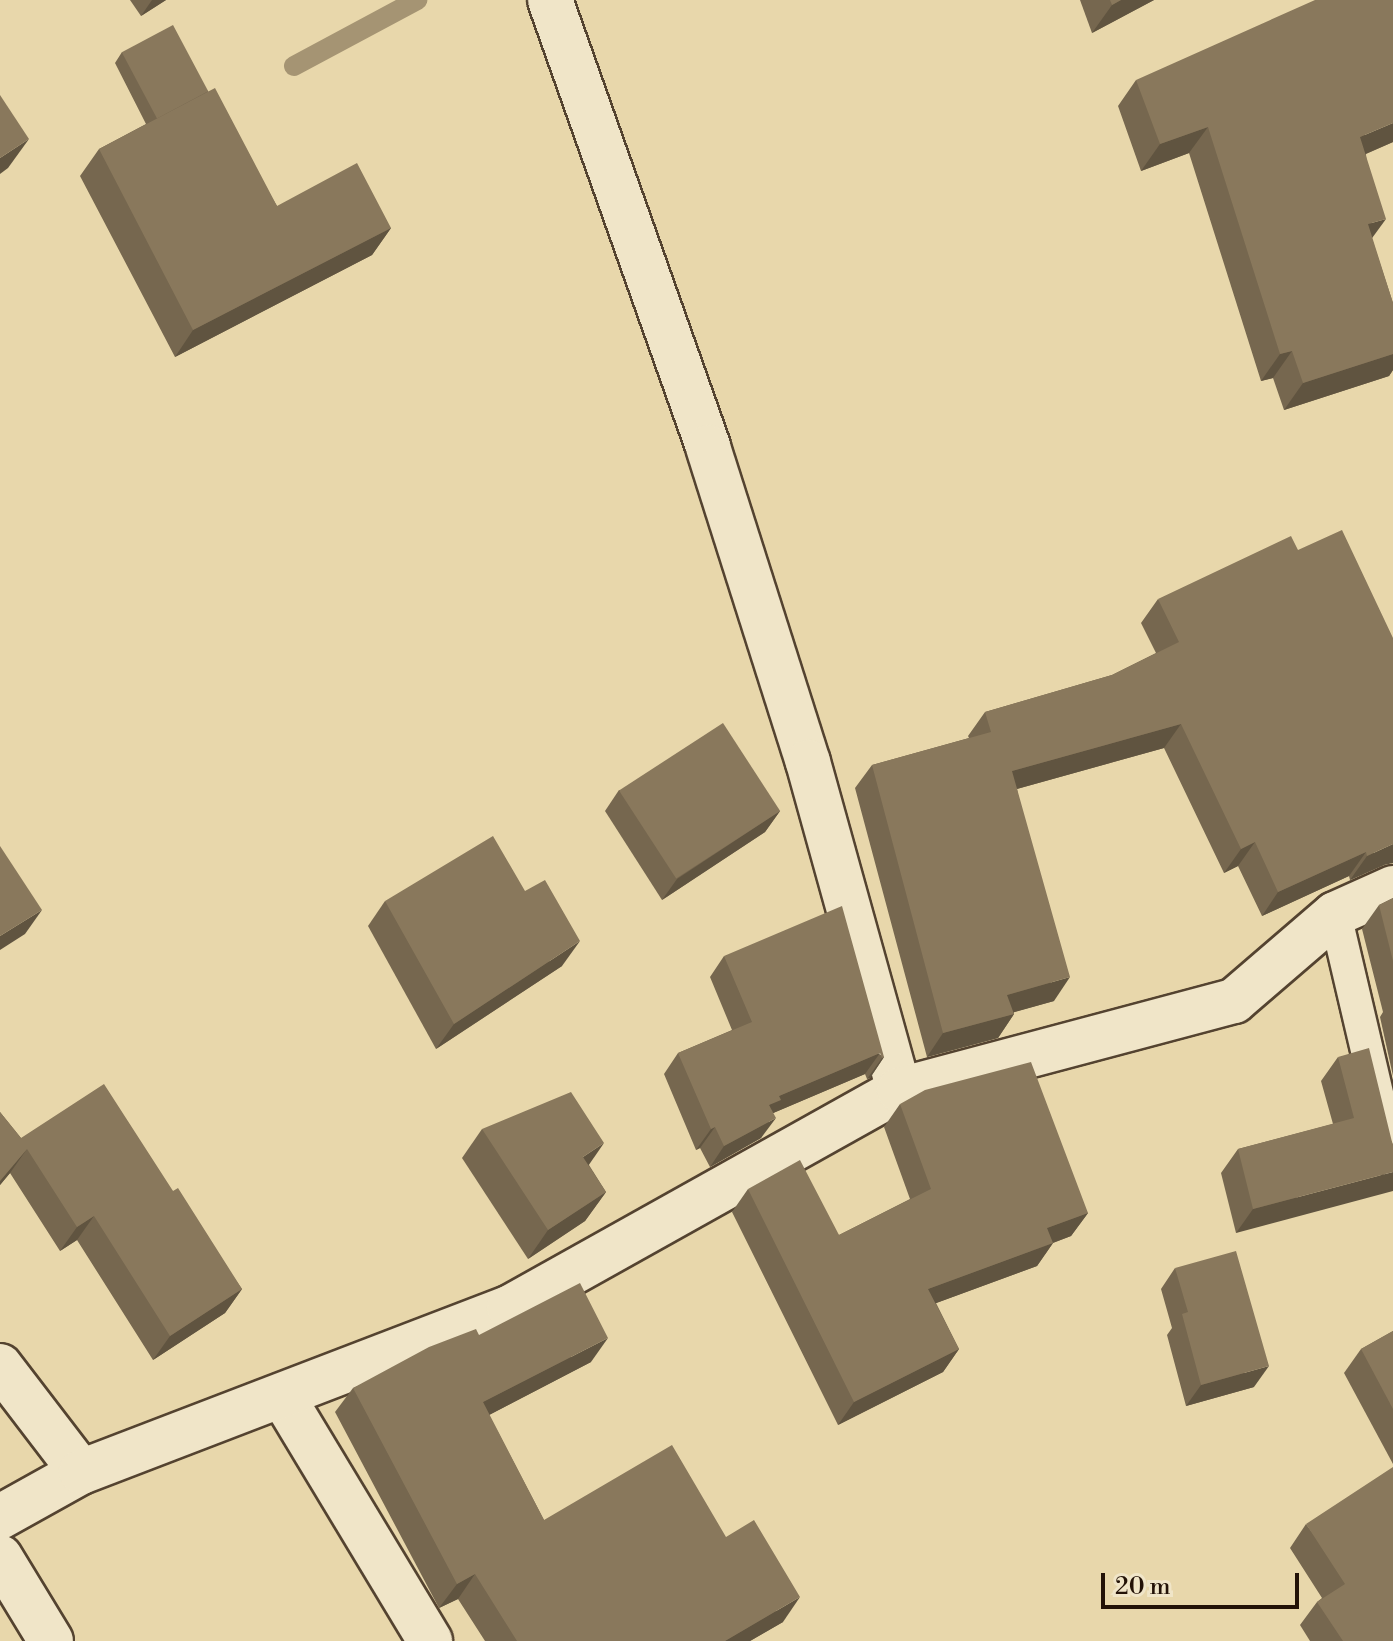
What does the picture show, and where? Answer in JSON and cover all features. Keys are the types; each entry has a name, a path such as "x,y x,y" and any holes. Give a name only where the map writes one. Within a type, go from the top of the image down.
{"street":[{"path":"550,0 708,447 808,762 899,1090"},
{"path":"0,1517 81,1472 509,1308 899,1090 1234,1001 1335,914 1393,888"},
{"path":"0,1366 81,1472"},
{"path":"283,1397 430,1641"},
{"path":"0,1557 51,1641"}],"lane":[{"path":"1335,914 1393,1161"}],"building":[{"path":"1315,0 1393,0 1393,123 1360,137 1386,219 1368,224 1393,303 1393,354 1303,383 1292,351 1280,354 1208,127 1160,144 1136,80"},
{"path":"173,25 208,91 157,118 122,52"},
{"path":"215,88 277,206 357,163 391,228 193,330 99,149"},
{"path":"0,95 29,139 0,158"},
{"path":"1342,530 1393,638 1393,844 1367,856 1366,852 1278,892 1255,842 1241,849 1181,724 1012,771 1070,977 1007,995 1014,1014 943,1033 872,765 991,732 985,712 1112,675 1179,642 1158,599 1291,536 1298,550"},
{"path":"723,723 780,811 676,879 619,791"},
{"path":"493,836 525,891 545,880 580,941 454,1024 385,901"},
{"path":"0,846 42,910 0,936"},
{"path":"1393,898 1393,961 1379,905"},
{"path":"842,906 884,1057 880,1053 779,1096 781,1100 769,1105 776,1118 724,1146 715,1127 711,1129 678,1053 752,1022 724,956"},
{"path":"1369,1048 1393,1144 1393,1172 1253,1209 1238,1149 1354,1118 1338,1057"},
{"path":"1031,1062 1088,1213 1047,1228 1053,1243 928,1289 959,1349 854,1402 748,1189 800,1160 839,1235 931,1189 900,1104 925,1090"},
{"path":"104,1084 173,1191 178,1188 242,1289 170,1336 94,1216 77,1227 27,1149 0,1181 0,1112 21,1138"},
{"path":"571,1092 604,1143 583,1157 606,1192 548,1230 482,1129"},
{"path":"1236,1251 1269,1366 1201,1385 1182,1314 1188,1312 1175,1268"},
{"path":"580,1283 608,1338 483,1402 544,1520 672,1445 726,1537 754,1520 800,1597 725,1641 517,1641 475,1574 457,1584 353,1388 429,1347 476,1329 479,1335"},
{"path":"1393,1331 1393,1409 1361,1349"},
{"path":"1393,1467 1393,1641 1343,1641 1317,1602 1345,1584 1306,1524"}],"waterway":[{"path":"294,66 417,0"}]}
